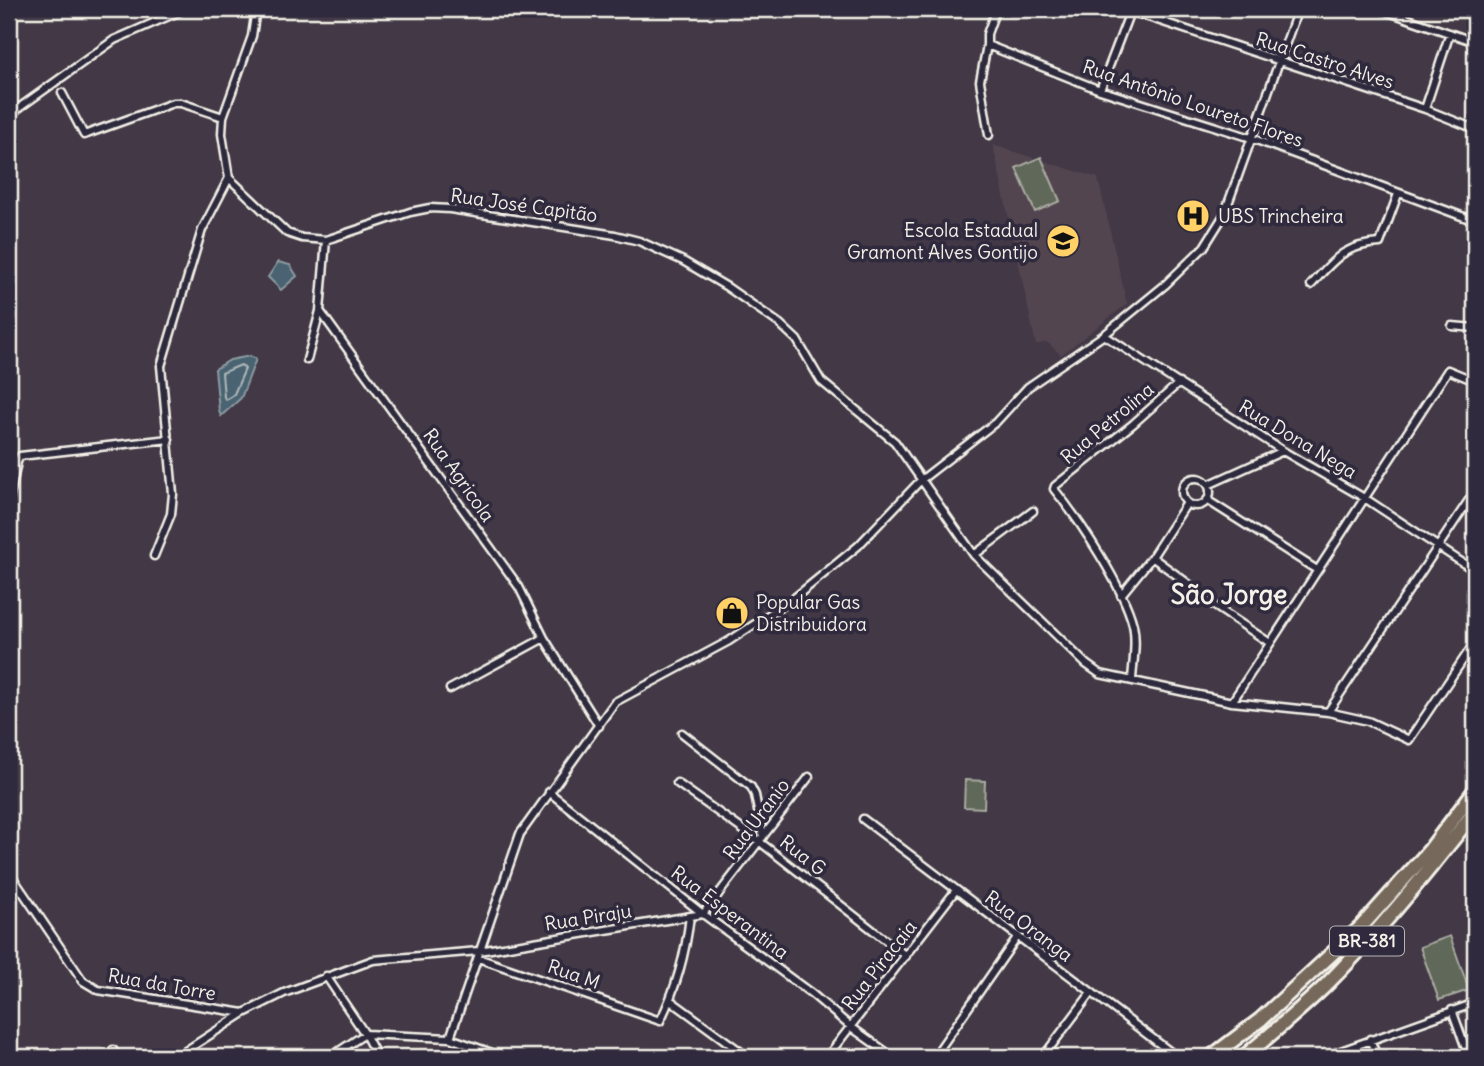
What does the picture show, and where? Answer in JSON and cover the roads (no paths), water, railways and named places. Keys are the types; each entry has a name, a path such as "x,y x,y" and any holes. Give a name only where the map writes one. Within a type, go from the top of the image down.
{"highway":[{"name":"BR-381","path":"1209,1057 1260,1020 1361,927 1429,851 1475,790"},
{"name":"BR-381","path":"1244,1057 1323,987 1378,931 1426,875 1475,811"},
{"path":"1426,875 1440,866 1475,823"}],"street":[{"path":"9,115 114,40 185,9"},
{"path":"154,556 171,514 173,482 161,366 202,230 229,178 222,134 223,117 252,36 256,9"},
{"path":"989,135 980,82 987,34 996,9"},
{"path":"1100,90 1128,9"},
{"name":"Rua Castro Alves","path":"1128,9 1425,109 1475,129"},
{"path":"450,1038 520,834 615,702 730,641 793,599 841,562 921,481 996,422 1028,387 1104,335 1166,285 1204,247 1224,215 1298,9"},
{"path":"1380,9 1475,42"},
{"path":"1425,109 1450,33"},
{"name":"Rua Antônio Loureto Flores","path":"987,45 1100,90 1251,138 1475,221"},
{"path":"62,93 84,135 173,103 181,103 223,117"},
{"name":"Rua José Capitão","path":"229,178 287,233 326,240 430,208 615,234 639,241 694,267 780,324 797,340 821,381 895,442 974,555 1086,664 1100,674 1232,702 1328,712 1368,721 1409,740 1475,642"},
{"path":"1311,285 1348,249 1361,244 1380,243 1398,194"},
{"path":"307,360 320,311 326,240"},
{"name":"Rua Agricola","path":"320,311 519,587 544,638 598,726"},
{"path":"1452,326 1475,328"},
{"name":"Rua Dona Nega","path":"1104,335 1283,451 1366,499 1475,571"},
{"path":"1232,702 1448,370 1475,381"},
{"name":"Rua Petrolina","path":"1121,595 1055,486 1133,424 1179,383"},
{"path":"9,502 20,456 169,439"},
{"path":"1208,485 1283,451"},
{"path":"1197,478 1208,485 1208,500 1196,506 1187,503 1182,491 1185,482 1197,478"},
{"path":"1328,712 1475,491"},
{"path":"1208,500 1317,570"},
{"path":"1132,680 1134,627 1121,595 1152,557 1187,503"},
{"path":"974,555 1033,511"},
{"path":"1152,557 1190,585"},
{"path":"1207,601 1270,643"},
{"path":"450,689 544,638"},
{"path":"682,733 751,787 755,794 762,839"},
{"name":"Rua Uranio","path":"703,914 809,777"},
{"name":"Rua G","path":"677,783 762,839 906,956"},
{"name":"Rua Esperantina","path":"549,792 703,914 806,989 892,1057"},
{"name":"Rua Oranga","path":"863,819 1177,1057"},
{"name":"Rua da Torre","path":"9,872 83,981 98,990 244,1013"},
{"name":"Rua Piracaia","path":"827,1057 956,890"},
{"name":"Rua Piraju","path":"176,1057 244,1013 284,993 373,960 479,954 703,914"},
{"path":"690,916 670,1000 748,1057"},
{"path":"934,1057 1018,936"},
{"name":"Rua M","path":"479,954 660,1021 670,1000"},
{"path":"326,976 377,1057"},
{"path":"1043,1057 1091,993"},
{"path":"1324,1057 1475,1003"},
{"path":"1452,1010 1469,1057"},
{"path":"330,1057 365,1034 450,1038 503,1057"},
{"path":"1370,1039 1377,1057"},
{"path":"114,1050 118,1057"}],"water":[{"path":"278,262 290,265 297,276 281,290 268,277"},
{"path":"250,356 256,359 241,398 221,416 215,369 230,360"}],"place":[{"name":"UBS Trincheira","path":"1193,216"},
{"name":"Escola Estadual Gramont Alves Gontijo","path":"1063,241"},
{"name":"Popular Gas Distribuidora","path":"732,613"}],"district":[{"name":"São Jorge","path":"1229,595"}]}
